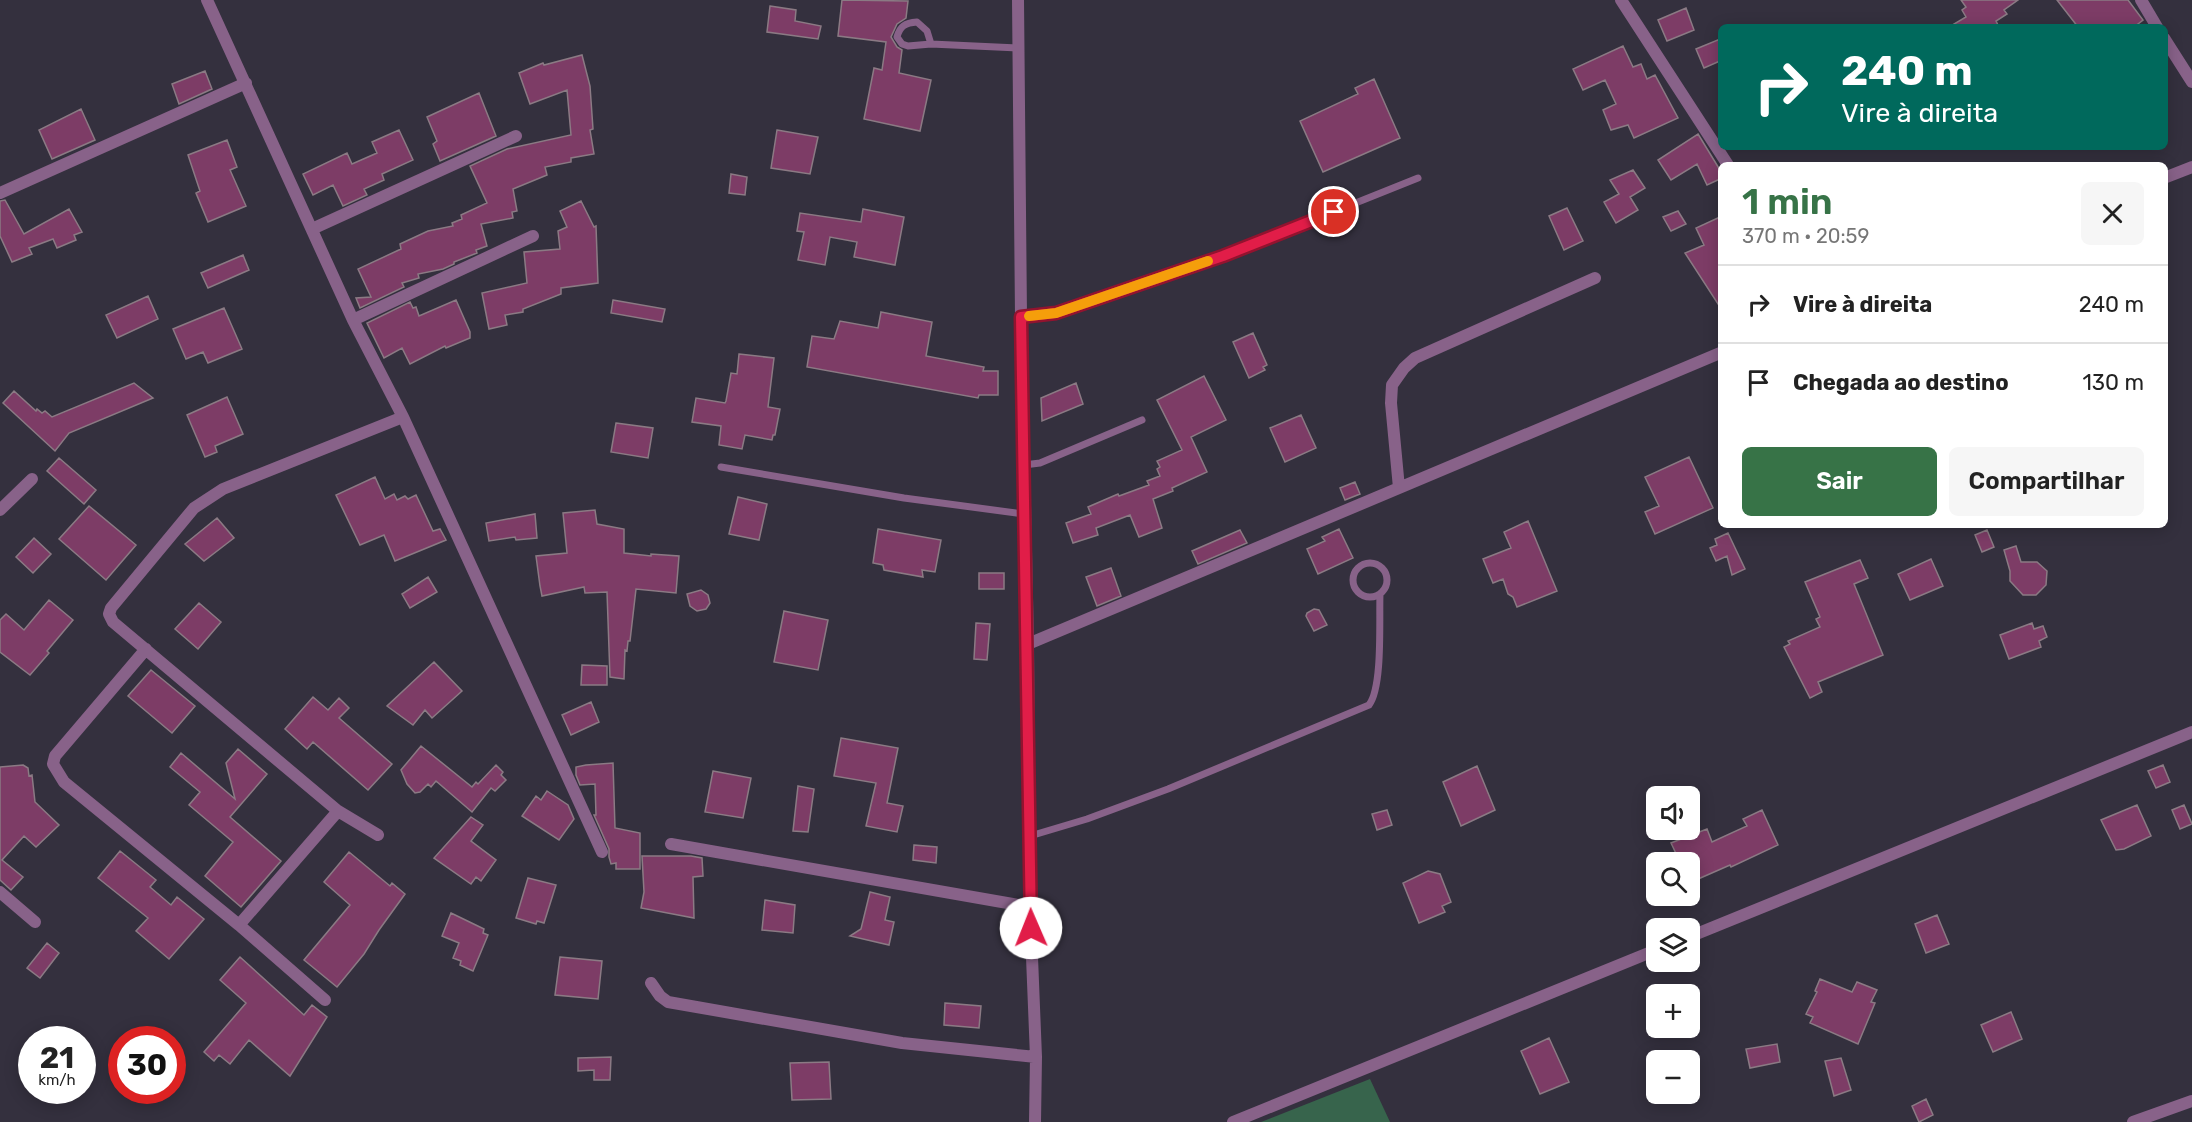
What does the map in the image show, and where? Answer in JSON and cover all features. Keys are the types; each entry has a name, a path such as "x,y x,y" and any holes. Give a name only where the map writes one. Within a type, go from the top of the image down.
{"street":[{"path":"207,0 353,320 403,417 602,852"},
{"path":"1018,0 1030,907 1036,1057 1035,1122"},
{"path":"1621,0 1718,150"},
{"path":"2141,0 2155,24"},
{"path":"2168,44 2192,82"},
{"path":"0,193 246,82"},
{"path":"312,229 516,136"},
{"path":"2168,177 2192,168"},
{"path":"353,320 533,236"},
{"path":"1399,488 1391,403 1392,385 1404,368 1415,358 1594,278"},
{"path":"1028,645 1718,354"},
{"path":"378,835 338,811 113,622 109,614 111,608 194,508 224,489 403,417"},
{"path":"0,510 32,479"},
{"path":"146,649 55,756 53,764 64,782 326,1000"},
{"path":"1700,933 2192,732"},
{"path":"239,926 338,811"},
{"path":"671,844 1030,907"},
{"path":"0,892 35,922"},
{"path":"1233,1122 1646,954"},
{"path":"651,983 660,996 668,1002 902,1043 1036,1057"},
{"path":"2133,1122 2192,1101"}],"lane":[{"path":"931,44 927,31 917,22 907,22 899,29 897,37 902,44 908,46 931,44 1019,48"},
{"path":"1021,317 1056,313 1223,256 1418,178"},
{"path":"1024,465 1040,463 1142,420"},
{"path":"721,467 904,498 1024,514"},
{"path":"1030,836 1087,819 1168,789 1370,705 1374,699 1378,674 1380,594 1387,583 1384,570 1373,563 1360,566 1353,577 1356,589 1367,596 1380,594"}],"green space":[{"path":"1370,1079 1390,1122 1261,1122"}],"building":[{"path":"842,0 908,1 906,18 897,24 891,37 897,47 902,50 899,73 931,80 920,131 864,119 874,68 882,70 886,42 838,36"},
{"path":"1961,0 2018,0 2004,10 2007,14 1996,21 1998,24 1954,24 1966,17 1962,10 1966,7"},
{"path":"2057,0 2128,0 2143,20 2138,24 2076,24"},
{"path":"770,6 796,10 795,21 821,26 818,39 767,32"},
{"path":"1686,8 1694,30 1667,41 1658,20"},
{"path":"1718,40 1718,62 1704,68 1696,49"},
{"path":"1623,46 1633,67 1641,64 1647,79 1655,75 1678,118 1634,138 1628,125 1611,130 1603,110 1616,104 1605,80 1583,90 1573,69"},
{"path":"582,55 590,86 593,129 590,130 594,154 571,158 571,162 545,167 547,175 513,189 517,211 512,212 513,218 481,224 487,246 476,250 477,253 443,269 418,274 419,278 402,283 404,287 360,308 356,298 371,297 358,269 401,249 400,244 428,231 453,226 452,223 462,219 461,215 487,203 470,166 507,149 571,135 567,90 530,104 519,73 543,63 544,65"},
{"path":"205,71 212,89 179,104 172,84"},
{"path":"1374,79 1400,138 1323,172 1300,121 1358,94 1355,88"},
{"path":"479,93 496,136 440,161 433,144 437,141 427,117"},
{"path":"81,109 95,140 52,159 39,130"},
{"path":"399,130 413,160 382,174 384,180 364,189 367,195 343,206 333,185 313,195 303,174 347,153 352,164 377,153 372,142"},
{"path":"777,130 818,137 810,174 771,168"},
{"path":"1698,134 1718,167 1718,180 1707,185 1697,164 1671,180 1658,160"},
{"path":"227,140 237,167 230,170 246,206 208,222 196,193 200,191 188,155"},
{"path":"1633,170 1645,188 1630,197 1638,210 1616,223 1604,202 1619,194 1610,180"},
{"path":"731,174 747,177 745,195 729,193"},
{"path":"5,200 24,234 69,209 82,232 74,235 76,240 57,248 53,239 29,248 32,254 12,262 0,236 0,201"},
{"path":"581,201 594,227 596,226 598,283 561,288 561,294 523,309 523,312 505,315 507,325 489,329 482,293 527,283 524,252 560,249 558,231 567,227 560,211"},
{"path":"1567,208 1583,241 1564,250 1549,216"},
{"path":"863,209 904,217 895,265 854,257 857,242 830,237 825,265 798,260 804,232 797,231 800,213 861,222"},
{"path":"1678,211 1686,224 1671,231 1663,217"},
{"path":"1718,218 1718,304 1685,253 1704,245 1696,228"},
{"path":"243,255 249,270 208,288 201,273"},
{"path":"148,296 158,319 117,338 106,315"},
{"path":"456,300 470,332 470,338 446,348 445,346 410,364 402,348 384,358 367,323 410,302 413,308 416,307 419,316"},
{"path":"613,300 665,309 662,322 611,313"},
{"path":"224,308 242,349 208,363 203,352 186,359 173,329"},
{"path":"881,312 932,322 926,356 984,367 983,371 998,371 998,395 979,395 978,398 807,367 812,336 834,339 840,321 878,328"},
{"path":"1253,333 1267,365 1263,367 1265,370 1249,378 1233,342"},
{"path":"739,354 774,358 768,407 780,409 772,440 745,435 742,449 719,445 721,426 692,422 696,398 725,403 731,373 737,374"},
{"path":"1204,376 1226,420 1191,437 1207,472 1153,499 1162,528 1139,537 1130,515 1096,528 1098,535 1073,543 1066,523 1091,514 1088,507 1118,494 1119,496 1149,485 1147,481 1160,476 1157,461 1182,450 1157,400"},
{"path":"134,383 153,398 69,433 55,451 3,403 14,391 36,411 37,409 42,413 45,411 52,417"},
{"path":"1076,383 1083,404 1042,421 1041,398"},
{"path":"227,397 243,434 215,446 217,452 205,457 187,415"},
{"path":"1301,415 1316,448 1285,462 1270,428"},
{"path":"616,423 653,428 648,458 611,452"},
{"path":"1689,457 1713,508 1655,534 1645,512 1659,506 1645,477"},
{"path":"59,458 96,490 84,504 47,471"},
{"path":"375,477 385,499 394,494 397,500 405,496 408,499 416,495 433,531 440,529 446,540 395,561 384,535 360,545 336,495"},
{"path":"1355,482 1360,494 1345,500 1340,488"},
{"path":"738,497 767,504 759,540 729,534"},
{"path":"89,506 136,545 106,580 59,539"},
{"path":"595,510 597,524 624,529 624,553 679,556 676,593 636,589 630,641 628,641 627,651 625,650 624,679 610,677 607,592 585,593 584,587 542,596 540,586 536,556 567,553 563,513"},
{"path":"535,514 537,538 516,540 515,537 489,541 486,523"},
{"path":"217,518 234,538 204,561 185,544"},
{"path":"1528,521 1557,591 1517,607 1513,597 1508,594 1503,579 1493,583 1483,559 1511,548 1504,532"},
{"path":"878,529 941,540 935,572 922,570 923,577 884,570 883,565 873,563"},
{"path":"1339,529 1353,558 1318,574 1307,549 1325,541 1322,537"},
{"path":"1240,530 1247,543 1198,564 1192,551"},
{"path":"1987,530 1994,547 1982,552 1975,535"},
{"path":"1728,533 1745,569 1732,575 1727,556 1716,561 1710,548 1717,545 1715,539"},
{"path":"34,538 51,554 33,573 16,557"},
{"path":"2016,546 2021,562 2037,562 2047,571 2046,585 2036,595 2023,595 2010,581 2010,571 2004,550"},
{"path":"1931,559 1943,586 1910,600 1898,574"},
{"path":"1860,560 1868,578 1854,584 1883,655 1818,682 1822,692 1810,698 1784,647 1790,644 1788,641 1820,627 1816,619 1820,617 1805,582"},
{"path":"1111,568 1121,596 1097,606 1086,577"},
{"path":"979,573 1004,573 1004,589 979,589"},
{"path":"428,577 437,592 410,608 402,594"},
{"path":"701,590 708,595 710,603 706,609 697,611 690,606 687,594"},
{"path":"49,600 73,620 30,675 0,652 0,620 6,614 24,630"},
{"path":"199,603 221,622 198,649 175,629"},
{"path":"1314,609 1319,610 1327,625 1314,631 1306,616"},
{"path":"784,611 828,620 818,670 774,662"},
{"path":"976,623 990,624 987,660 974,659"},
{"path":"2032,623 2034,629 2043,626 2047,637 2039,641 2041,647 2009,659 2000,635"},
{"path":"434,662 462,691 432,718 425,710 413,725 387,706"},
{"path":"582,665 607,666 607,685 581,685"},
{"path":"151,670 195,706 172,733 128,696"},
{"path":"313,697 328,710 339,698 349,708 339,718 392,764 368,790 313,742 307,749 285,729"},
{"path":"591,702 599,722 571,735 562,715"},
{"path":"841,738 898,748 887,803 903,806 897,832 866,826 876,783 834,776"},
{"path":"421,746 472,787 476,782 478,784 496,765 503,772 501,775 506,780 495,791 491,788 472,812 436,781 431,787 428,784 420,792 415,793 407,784 401,770"},
{"path":"238,749 267,774 230,817 281,861 241,907 205,876 233,842 189,805 200,792 170,767 181,753 235,799 226,763"},
{"path":"613,763 615,828 640,833 640,869 616,869 616,863 611,864 609,849 594,815 596,815 595,784 580,785 576,775 576,767"},
{"path":"23,765 28,768 29,776 32,775 35,802 59,825 36,847 24,836 2,860 23,877 11,890 0,880 0,767"},
{"path":"2163,765 2170,782 2156,788 2148,771"},
{"path":"1477,766 1495,810 1461,826 1443,782"},
{"path":"713,771 751,778 743,818 705,812"},
{"path":"798,786 814,789 808,832 793,831"},
{"path":"547,791 568,805 574,819 559,840 522,816 536,796 541,800"},
{"path":"2137,805 2151,836 2124,849 2116,850 2101,820"},
{"path":"2184,805 2192,824 2180,829 2172,810"},
{"path":"1387,810 1392,825 1377,830 1372,814"},
{"path":"1762,810 1778,845 1731,867 1730,865 1700,878 1700,852 1675,852 1671,843 1679,840 1700,840 1700,832 1707,829 1712,842 1747,826 1743,819"},
{"path":"471,817 483,825 471,841 496,860 481,881 476,877 471,884 434,858"},
{"path":"914,845 937,847 936,863 913,860"},
{"path":"120,851 156,880 150,887 171,905 177,897 204,919 169,959 136,931 148,918 98,878"},
{"path":"349,852 390,886 392,883 405,894 364,954 337,987 304,960 350,905 324,882"},
{"path":"642,856 702,858 703,876 693,877 694,918 641,908 644,892"},
{"path":"1428,871 1440,874 1451,902 1442,906 1445,912 1419,923 1403,883"},
{"path":"528,878 556,885 544,923 537,921 536,924 516,918"},
{"path":"870,892 890,897 885,920 894,922 889,945 850,936 861,929"},
{"path":"765,900 795,905 793,933 762,930"},
{"path":"451,913 484,929 483,933 488,935 473,971 460,965 461,961 453,958 459,943 442,936"},
{"path":"1937,915 1949,944 1926,953 1915,924"},
{"path":"47,943 59,953 40,978 27,968"},
{"path":"240,957 304,1015 312,1005 327,1017 290,1076 249,1040 230,1064 219,1055 214,1061 204,1052 246,1003 220,980"},
{"path":"560,957 602,961 598,999 555,995"},
{"path":"1820,979 1852,992 1857,982 1877,990 1871,1002 1875,1003 1858,1044 1810,1023 1813,1017 1806,1014 1817,992 1815,991"},
{"path":"945,1003 981,1006 979,1028 944,1025"},
{"path":"2011,1012 2022,1039 1993,1052 1981,1025"},
{"path":"1549,1038 1569,1082 1540,1094 1521,1051"},
{"path":"1777,1044 1780,1062 1750,1068 1746,1049"},
{"path":"611,1057 610,1080 594,1080 594,1070 578,1071 578,1058"},
{"path":"1841,1058 1851,1090 1834,1096 1825,1061"},
{"path":"829,1062 831,1099 792,1100 790,1063"},
{"path":"1926,1099 1933,1115 1919,1122 1912,1106"}],"slow traffic":[{"path":"1029,316 1056,313 1208,261"}],"route":[{"path":"1031,928 1021,317 1056,313 1223,256 1334,212"}]}
